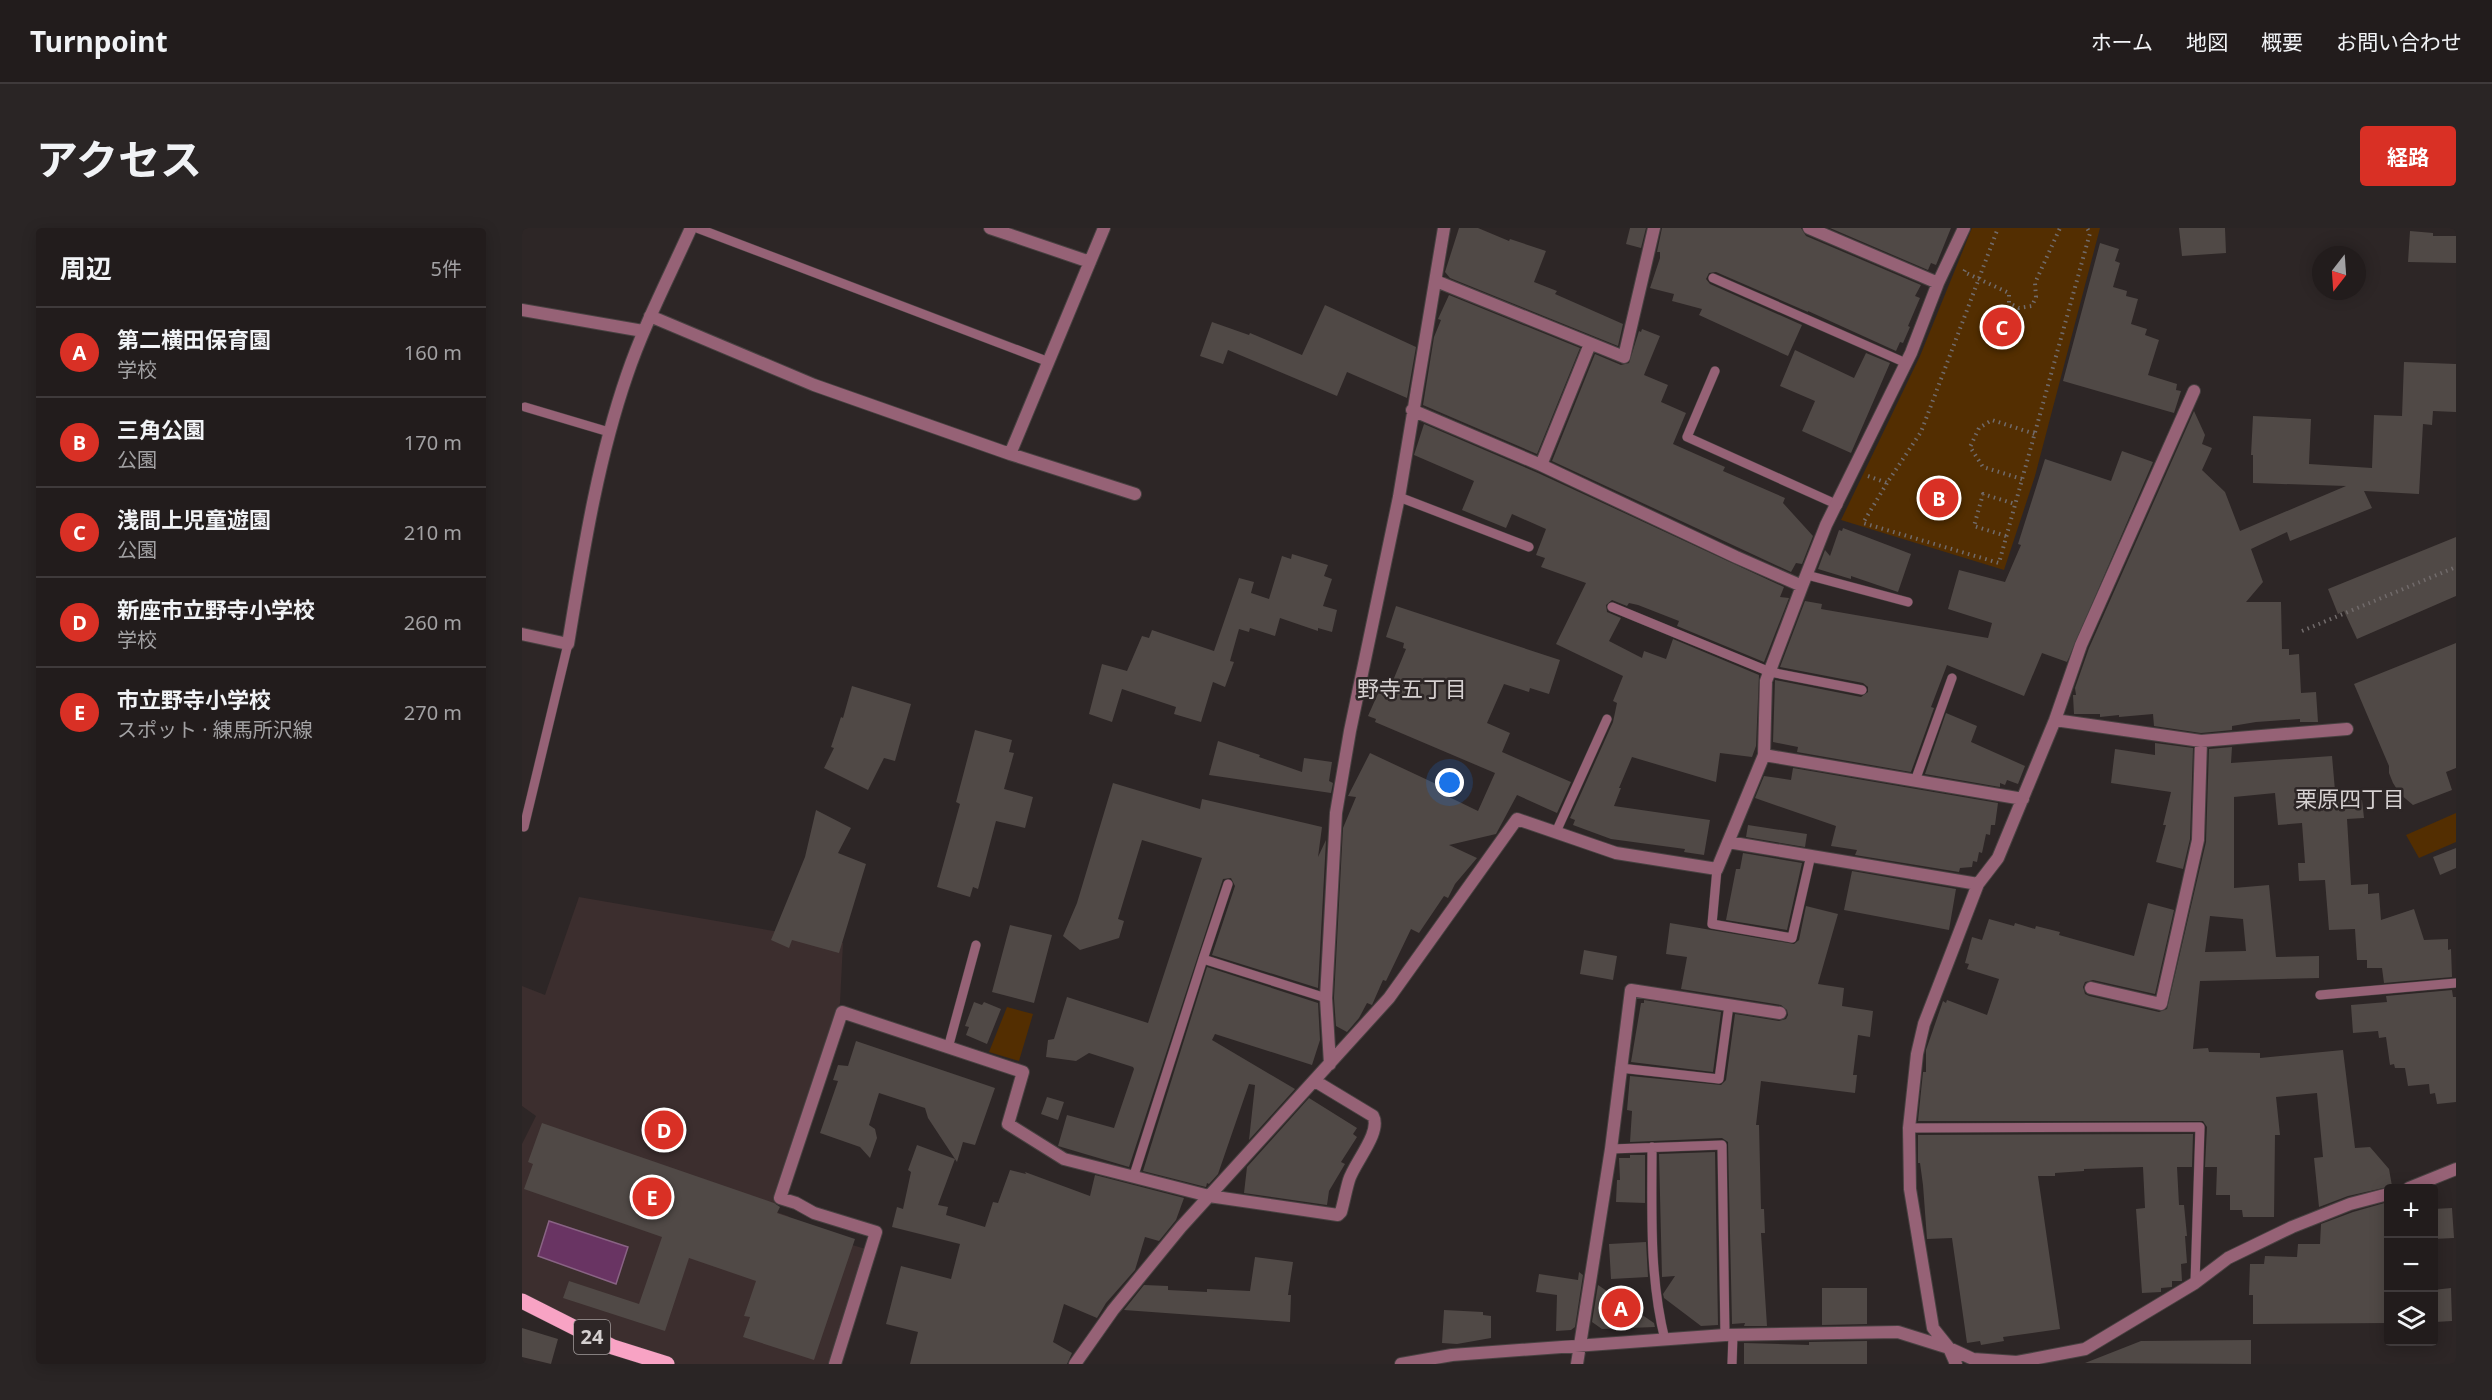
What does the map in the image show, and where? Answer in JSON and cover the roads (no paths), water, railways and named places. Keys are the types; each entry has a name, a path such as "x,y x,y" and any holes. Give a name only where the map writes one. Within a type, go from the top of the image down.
{"main road":[{"name":"24","path":"522,1301 613,1347 667,1364"}],"street":[{"path":"522,634 568,644 585,543 609,432 643,331 691,228"},
{"path":"990,228 1090,262"},
{"path":"1010,454 1104,228"},
{"path":"1330,1064 1326,998 1336,813 1350,731 1399,497 1444,228"},
{"path":"1436,281 1624,357 1653,228"},
{"path":"1809,228 1938,284"},
{"path":"1075,1364 1113,1310 1180,1227 1316,1081 1389,998 1518,819 1616,853 1717,868 1764,755 1766,681 1826,525 1838,505 1906,363 1964,228"},
{"path":"522,310 643,331"},
{"path":"650,316 814,385 1010,454 1135,494"},
{"path":"1541,465 1590,344"},
{"path":"1956,1364 1949,1348 1933,1328 1910,1189 1909,1128 1917,1054 1924,1024 1978,884 1998,858 2055,720 2081,645 2194,391"},
{"path":"1412,410 1541,465 1736,557 1805,580"},
{"path":"2055,720 2201,741 2347,729"},
{"path":"2091,988 2160,1004 2198,840 2201,741"},
{"path":"1764,755 2023,799"},
{"path":"1728,842 1978,884"},
{"path":"1577,1364 1611,1149 1632,990 1780,1013"},
{"path":"835,1364 876,1232 814,1213 796,1203 780,1198 842,1012 1023,1072 1008,1125 1064,1159 1134,1175 1209,1196 1338,1215 1341,1212 1349,1178 1375,1131 1375,1120 1373,1116 1316,1081"},
{"path":"2418,1184 2456,1168"},
{"path":"1401,1364 1452,1355 1729,1335 1898,1332 1949,1348 1973,1359 2017,1362 2085,1349 2195,1283 2228,1258 2292,1227 2350,1204 2384,1195"}],"lane":[{"path":"697,228 1049,362"},
{"path":"1713,278 1906,363"},
{"path":"1715,371 1687,437 1838,505"},
{"path":"525,407 609,432"},
{"path":"1399,497 1529,547"},
{"path":"1805,580 1908,602"},
{"path":"1612,606 1770,672 1862,690"},
{"path":"524,827 568,644"},
{"path":"1915,781 1952,678"},
{"path":"1556,832 1607,720"},
{"path":"1717,868 1712,924 1792,938 1811,855"},
{"path":"1134,1175 1228,884"},
{"path":"948,1048 975,945"},
{"path":"1203,959 1326,998"},
{"path":"2320,995 2456,983"},
{"path":"1620,1068 1719,1079 1729,1005"},
{"path":"1909,1128 2200,1127 2195,1283"},
{"path":"1611,1149 1722,1145 1732,1364"},
{"path":"1652,1147 1652,1251 1656,1305 1665,1340"}],"place":[{"name":"浅間上児童遊園","path":"2002,327"},
{"name":"三角公園","path":"1939,498"},
{"name":"新座市立野寺小学校","path":"664,1130"},
{"name":"市立野寺小学校","path":"652,1197"},
{"name":"第二横田保育園","path":"1621,1308"}],"district":[{"name":"野寺五丁目","path":"1412,689"},
{"name":"栗原四丁目","path":"2350,799"}]}
